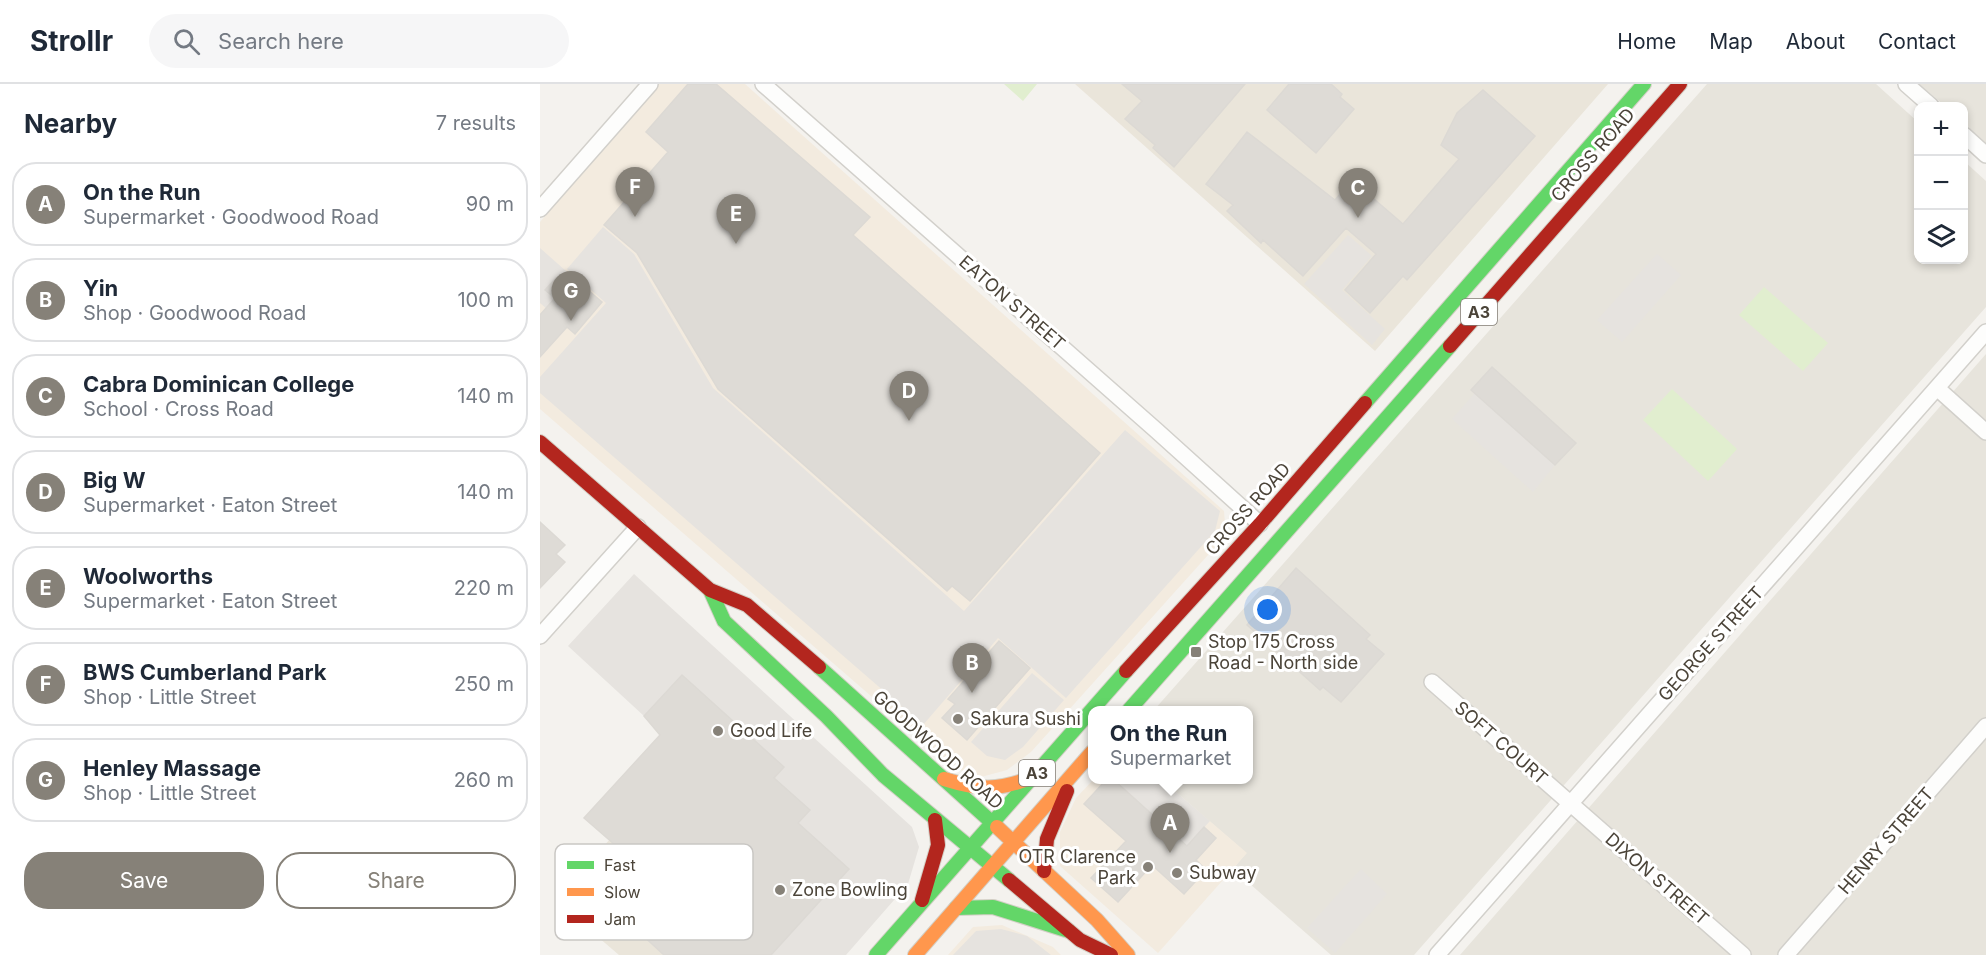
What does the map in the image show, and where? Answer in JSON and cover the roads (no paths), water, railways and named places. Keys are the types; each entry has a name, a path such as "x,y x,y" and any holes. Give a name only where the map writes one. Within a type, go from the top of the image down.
{"main road":[{"name":"CROSS ROAD","path":"1097,706 1260,524 1644,84"},
{"name":"CROSS ROAD","path":"1133,706 1680,84"},
{"name":"GOODWOOD ROAD","path":"540,442 710,591 747,605 944,779 1097,920 1128,955"},
{"path":"1260,524 1278,540"},
{"name":"GOODWOOD ROAD","path":"710,591 724,621 825,716 883,775 1080,940 1111,955"},
{"name":"CROSS ROAD","path":"876,955 1088,716"},
{"name":"A3","path":"915,955 1088,757"},
{"path":"1044,871 1043,852 1052,822 1078,768"},
{"path":"944,779 976,789 1015,784 1033,777"},
{"path":"920,907 938,845 935,820"},
{"path":"956,908 993,907 1069,931"}],"street":[{"path":"540,209 651,84"},
{"name":"EATON STREET","path":"763,84 1260,524"},
{"path":"1906,84 1926,102"},
{"path":"1968,139 1986,155"},
{"name":"GEORGE STREET","path":"1437,955 1986,332"},
{"path":"1937,388 1986,432"},
{"path":"540,636 638,526"},
{"name":"SOFT COURT","path":"1432,682 1570,803"},
{"name":"HENRY STREET","path":"1786,955 1986,726"},
{"name":"DIXON STREET","path":"1570,803 1743,955"}],"place":[{"name":"BWS Cumberland Park","path":"635,217"},
{"name":"Cabra Dominican College","path":"1358,218"},
{"name":"Woolworths","path":"736,244"},
{"name":"Henley Massage","path":"571,321"},
{"name":"Big W","path":"909,421"},
{"name":"Stop 175 Cross Road - North side","path":"1196,652"},
{"name":"Yin","path":"972,693"},
{"name":"Sakura Sushi","path":"958,719"},
{"name":"Good Life","path":"718,731"},
{"name":"On the Run","path":"1170,853"},
{"name":"OTR Clarence Park","path":"1148,867"},
{"name":"Subway","path":"1177,873"},
{"name":"Zone Bowling","path":"780,890"}]}
